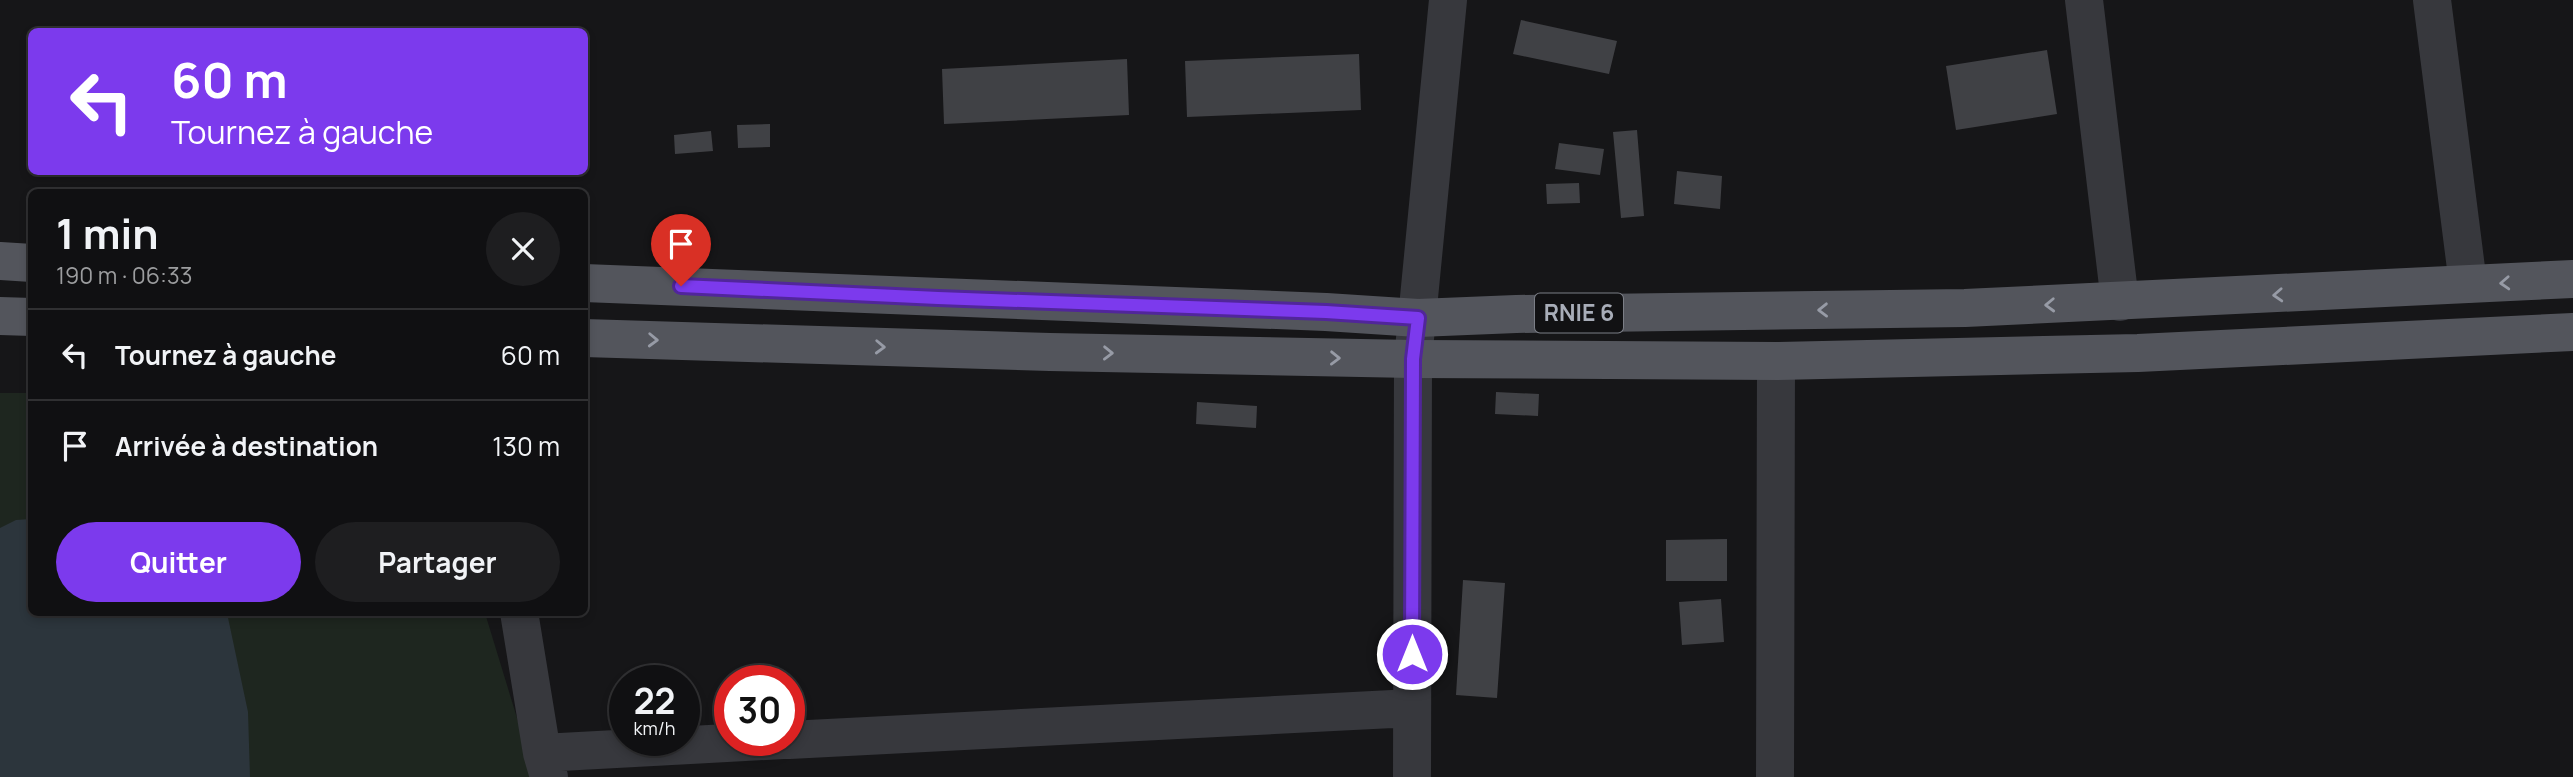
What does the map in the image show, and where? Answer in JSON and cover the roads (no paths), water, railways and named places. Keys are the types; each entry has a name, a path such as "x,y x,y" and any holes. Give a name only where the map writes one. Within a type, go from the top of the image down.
{"main road":[{"path":"0,261 28,263"},
{"name":"RNIE 6","path":"588,283 1326,312 1418,318 1516,314 1965,308 2573,279"},
{"path":"0,316 28,317"},
{"name":"RNIE 6","path":"588,338 1050,352 1413,359 1776,361 2138,353 2573,332"}],"street":[{"path":"1412,777 1413,359 1448,0"},
{"path":"2084,0 2120,302"},
{"path":"2432,0 2468,284"},
{"path":"1775,777 1776,361"},
{"path":"520,616 545,765 714,747"},
{"path":"805,739 1412,708"}]}
